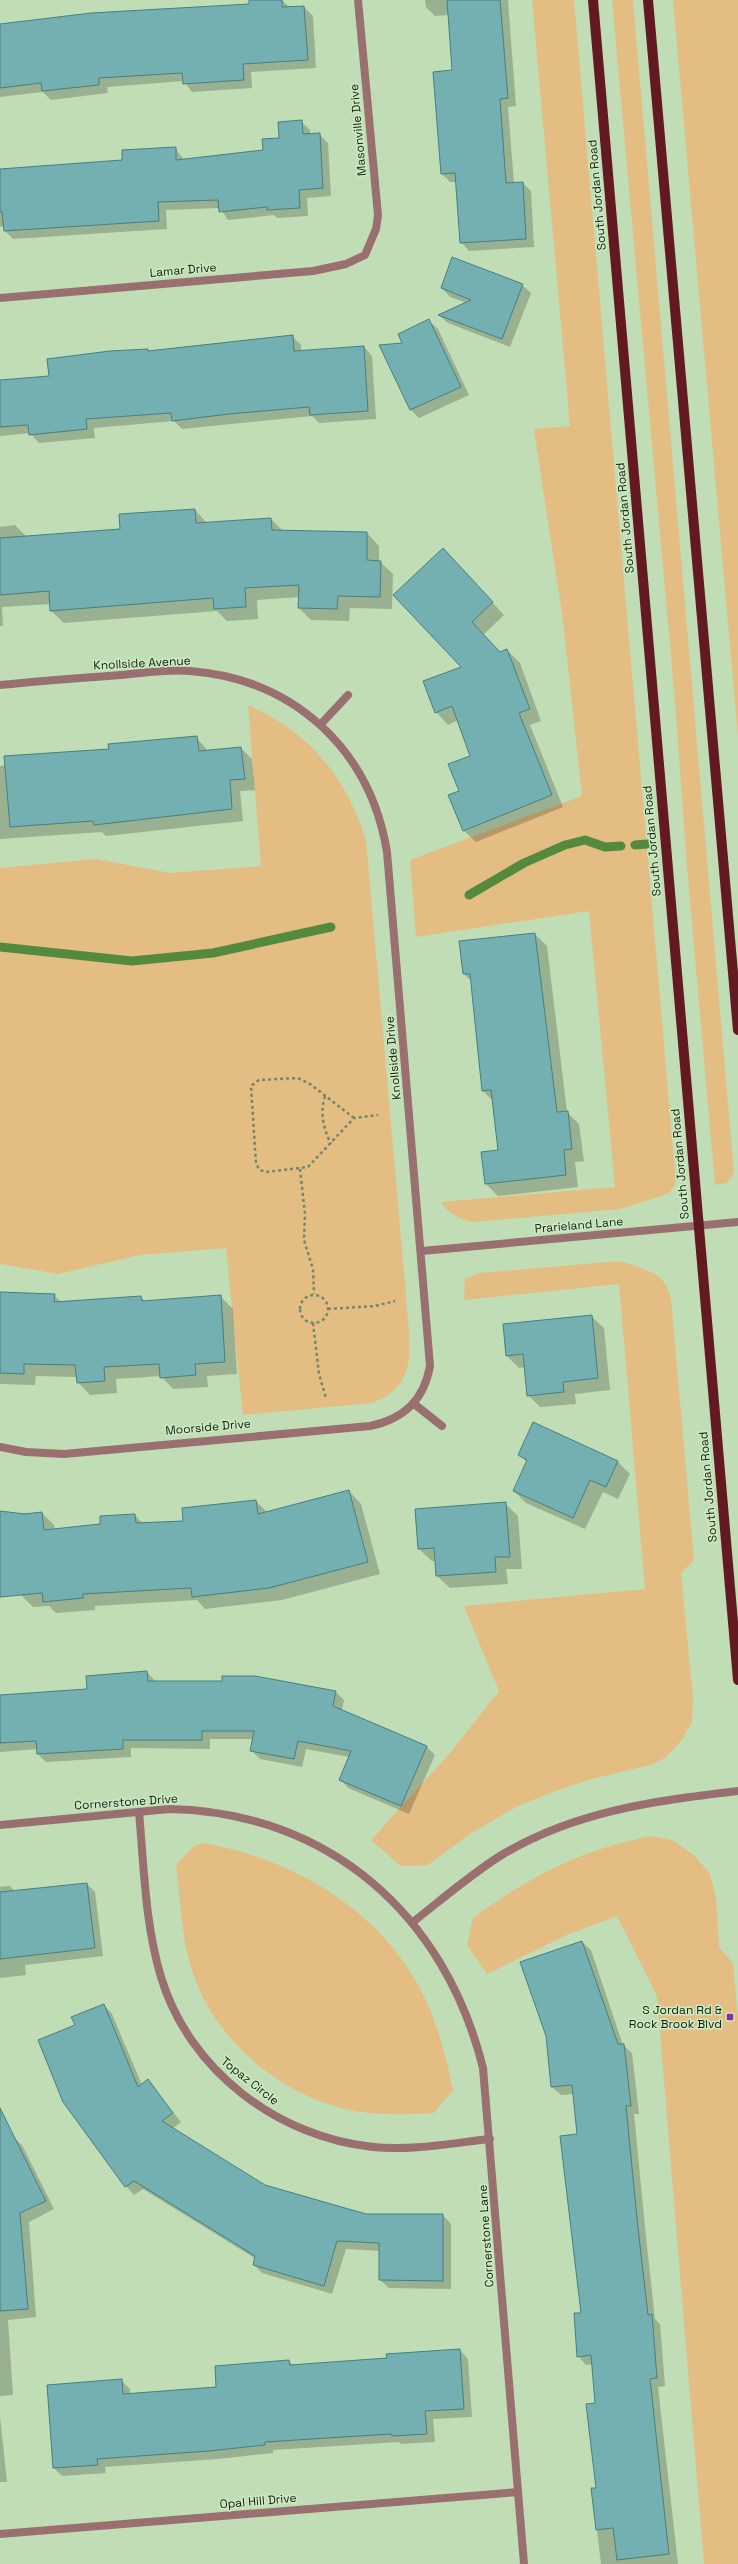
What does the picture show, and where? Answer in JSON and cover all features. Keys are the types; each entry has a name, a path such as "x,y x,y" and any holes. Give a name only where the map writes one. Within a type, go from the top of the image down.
{"main road":[{"name":"South Jordan Road","path":"593,0 738,1680"},
{"path":"648,0 738,1030"}],"street":[{"name":"Masonville Drive","path":"358,0 378,215 376,230 366,255"},
{"name":"Lamar Drive","path":"0,298 313,271 346,264 366,255"},
{"name":"Knollside Avenue","path":"0,685 174,671 206,672 259,686 292,703 321,724"},
{"path":"321,724 348,694"},
{"name":"Knollside Drive","path":"321,724 360,772 374,799 384,831 422,1251 430,1366 422,1393 413,1403"},
{"name":"Prarieland Lane","path":"422,1251 738,1222"},
{"path":"413,1403 442,1426"},
{"name":"Moorside Drive","path":"0,1447 33,1452 64,1454 370,1426 387,1422 400,1415 413,1403"},
{"path":"413,1922 500,1857 522,1845 580,1820 614,1809 738,1791"},
{"name":"Cornerstone Drive","path":"0,1825 139,1812 193,1810 261,1823 295,1835 323,1848 351,1865 375,1884 413,1922"},
{"name":"Topaz Circle","path":"139,1812 149,1926 161,1976 179,2021 210,2065 262,2108 308,2132 326,2138 373,2147 397,2147 490,2139"},
{"name":"Cornerstone Lane","path":"413,1922 443,1965 473,2031 483,2068 524,2564"},
{"name":"Opal Hill Drive","path":"0,2534 518,2492"}],"path":[{"path":"354,1118 326,1096 298,1078 259,1080 251,1086 255,1159 260,1170 266,1172 300,1169 314,1164 354,1118 378,1115"},
{"path":"326,1096 322,1107 323,1120 325,1132 331,1144"},
{"path":"300,1169 305,1214 304,1240 313,1269 314,1294"},
{"path":"314,1294 323,1297 328,1309 325,1317 313,1323 305,1320 300,1308 302,1300 314,1294"},
{"path":"328,1309 375,1306 395,1301"},
{"path":"313,1323 320,1374 326,1398"}],"shaded area":[{"path":"532,0 574,0 676,1184 668,1194 620,1209 473,1222 464,1220 455,1215 441,1202 615,1187 589,911 416,937 410,860 582,796 563,621 534,429 570,426"},
{"path":"612,0 633,0 734,1173 727,1183 715,1185 687,867 675,701"},
{"path":"673,0 738,0 738,737"},
{"path":"248,705 270,716 290,729 307,743 322,759 336,776 347,795 366,840 410,1343 406,1372 399,1385 388,1395 372,1403 243,1415 226,1248 140,1255 58,1274 0,1264 0,868 96,859 170,873 261,866"},
{"path":"621,1261 646,1270 659,1277 668,1290 671,1299 694,1560 681,1573 693,1697 692,1722 681,1741 665,1758 650,1765 592,1779 555,1791 516,1807 470,1834 428,1865 401,1866 371,1840 450,1753 499,1691 464,1606 645,1589 619,1284 464,1300 465,1279 480,1273"},
{"path":"651,1836 672,1840 695,1856 710,1874 716,1897 719,1947 733,1963 738,2020 738,2564 704,2564 657,1996 617,1916 569,1934 487,1974 467,1945 473,1918 515,1889 557,1866 579,1857 625,1842"},
{"path":"203,1843 238,1851 272,1862 305,1878 336,1896 364,1918 390,1944 411,1973 428,2005 446,2058 453,2090 434,2113 396,2114 359,2112 334,2106 311,2098 289,2087 268,2073 231,2039 216,2020 194,1976 186,1949 182,1921 176,1865 194,1846"}],"building":[{"path":"249,0 282,0 282,7 304,6 308,60 243,64 244,80 183,84 182,73 99,78 99,85 42,91 41,83 0,88 0,24 91,13 249,4"},
{"path":"447,0 500,0 508,98 500,99 506,183 523,182 526,239 460,243 455,173 441,174 433,72 452,70"},
{"path":"302,120 303,134 320,133 323,188 299,190 300,208 267,210 267,207 219,212 218,200 158,202 159,221 4,231 2,212 0,212 0,169 122,160 122,150 176,147 176,160 263,150 262,139 279,138 278,122"},
{"path":"452,257 523,284 502,339 438,315 471,300 441,288"},
{"path":"429,319 461,387 410,410 379,345 402,343 398,334"},
{"path":"293,335 294,351 364,346 368,411 310,415 309,407 172,421 171,413 86,419 87,429 29,435 28,425 0,427 0,380 49,376 47,359 110,351 148,349 148,351"},
{"path":"195,509 196,523 271,518 272,530 367,532 367,560 381,561 380,597 338,596 337,609 298,608 299,585 245,588 246,607 214,609 213,598 50,611 49,591 0,595 0,538 120,529 119,514"},
{"path":"443,548 493,602 472,622 500,652 507,649 530,709 519,713 552,795 463,831 448,795 459,791 448,764 470,756 452,706 435,713 423,681 461,667 393,595"},
{"path":"197,736 199,751 241,747 245,779 230,780 232,809 94,825 93,821 10,827 4,756 109,749 108,744"},
{"path":"535,933 557,1112 568,1111 572,1149 564,1150 566,1175 485,1184 481,1152 498,1150 491,1090 482,1091 470,974 463,974 459,941"},
{"path":"0,1292 55,1294 54,1302 141,1296 142,1301 221,1295 225,1362 195,1364 196,1375 160,1378 159,1364 104,1367 105,1381 77,1383 75,1365 24,1364 24,1374 0,1373"},
{"path":"592,1315 598,1378 563,1382 564,1392 527,1396 523,1354 506,1356 503,1324"},
{"path":"533,1422 618,1461 606,1487 590,1480 573,1518 513,1491 527,1460 518,1455"},
{"path":"349,1490 368,1562 269,1588 192,1597 191,1588 83,1594 83,1598 43,1602 42,1593 0,1597 0,1511 25,1514 42,1512 44,1530 100,1524 100,1516 135,1514 136,1523 183,1521 182,1508 256,1500 258,1514"},
{"path":"506,1502 510,1557 495,1557 496,1572 436,1576 434,1548 418,1549 415,1509"},
{"path":"147,1671 148,1681 222,1681 222,1676 255,1676 336,1691 333,1706 427,1746 401,1806 339,1780 351,1751 298,1741 294,1759 250,1751 254,1731 202,1731 202,1740 123,1740 123,1749 37,1754 36,1741 0,1743 0,1695 87,1689 86,1676"},
{"path":"87,1883 95,1948 0,1959 0,1892"},
{"path":"582,1941 618,2044 624,2044 631,2106 626,2106 638,2228 648,2315 652,2314 657,2378 650,2379 669,2554 617,2560 613,2528 596,2530 591,2488 596,2488 586,2404 595,2403 591,2355 577,2357 574,2313 581,2313 560,2136 577,2134 572,2085 551,2087 546,2036 520,1962"},
{"path":"104,2004 138,2087 148,2079 173,2113 162,2121 265,2185 366,2214 443,2214 443,2281 379,2280 379,2243 337,2241 324,2286 253,2265 255,2256 134,2181 125,2187 63,2102 38,2040 75,2025 71,2017"},
{"path":"0,2108 46,2201 20,2213 28,2309 0,2311"},
{"path":"460,2349 464,2409 425,2411 427,2434 392,2436 391,2434 265,2442 265,2445 209,2451 97,2459 98,2465 53,2468 47,2385 122,2379 123,2394 216,2387 215,2366 289,2360 290,2365 387,2358 386,2354"}],"waterway":[{"path":"469,895 524,863 565,845 585,840 605,847 621,846"},
{"path":"635,845 647,844"},
{"path":"0,947 132,961 213,953 331,927"}],"place":[{"name":"S Jordan Rd & Rock Brook Blvd","path":"730,2017"}]}
